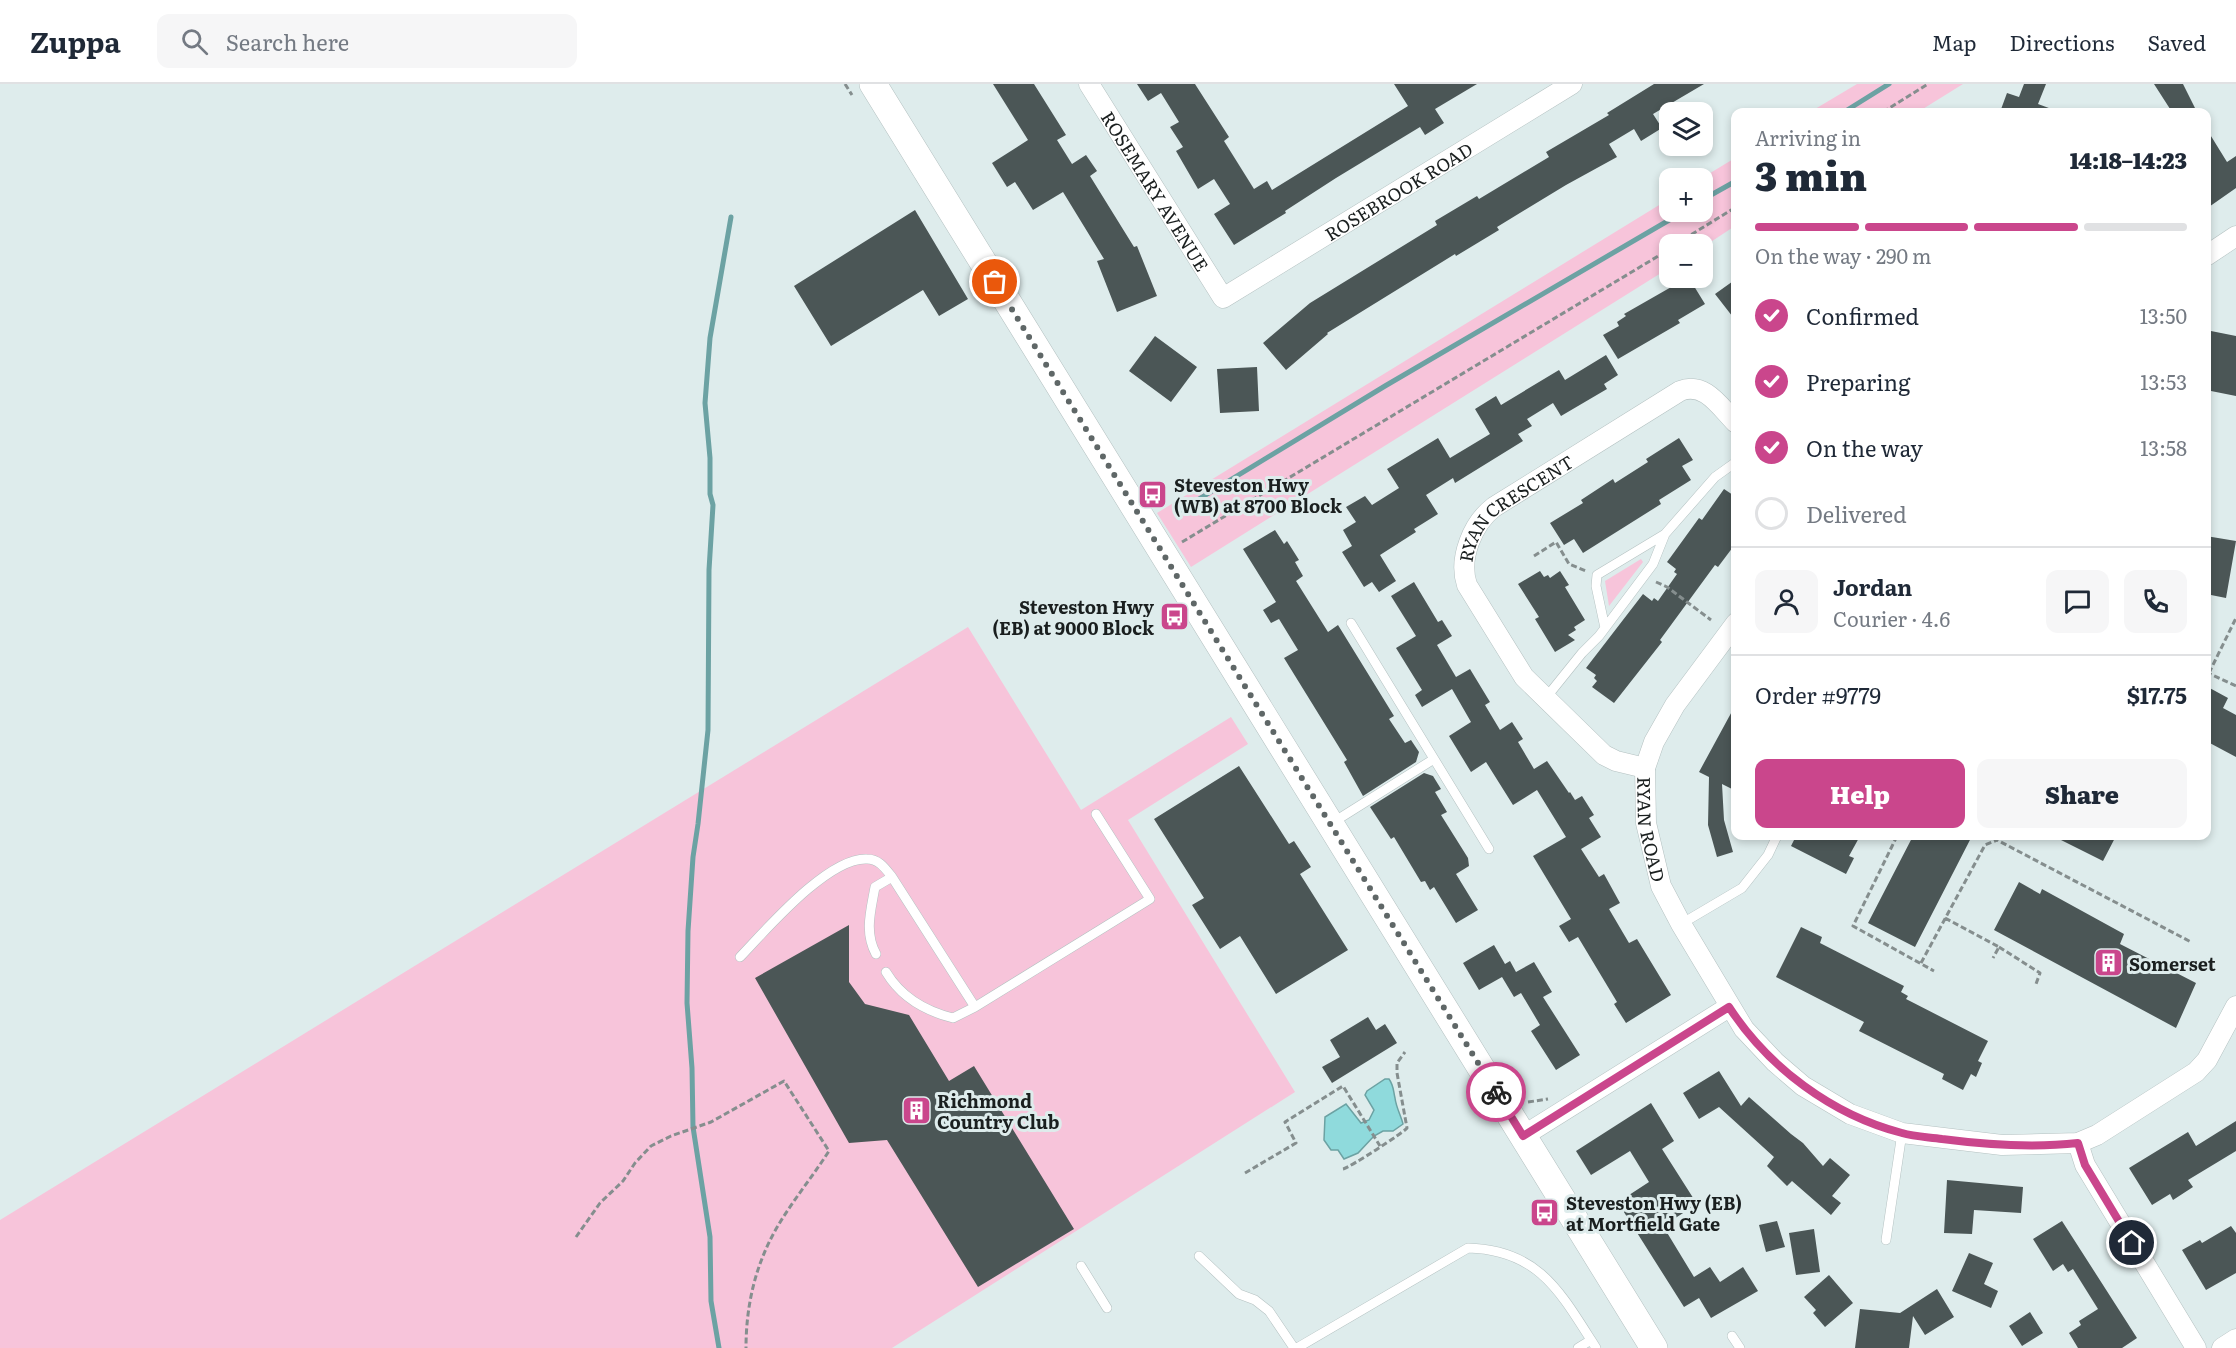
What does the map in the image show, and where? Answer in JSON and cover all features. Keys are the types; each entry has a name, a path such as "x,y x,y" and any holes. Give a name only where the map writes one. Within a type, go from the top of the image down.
{"main road":[{"path":"873,84 1654,1348"}],"street":[{"name":"ROSEMARY AVENUE","path":"1089,84 1223,298"},
{"name":"ROSEBROOK ROAD","path":"1223,298 1572,84"},
{"path":"2211,253 2236,236"},
{"name":"RYAN CRESCENT","path":"1645,768 1616,761 1604,755 1524,677 1467,585 1464,568 1473,530 1494,507 1697,380 1705,393 1731,418"},
{"name":"RYAN ROAD","path":"1731,630 1675,705 1654,742 1645,768 1646,823 1661,886 1743,1029 1775,1062 1803,1086 1850,1114 1902,1133 2002,1145 2078,1143"},
{"path":"2196,1348 2085,1165 2078,1143 2097,1135 2196,1072 2207,1060 2236,1006"},
{"path":"1523,1136 1729,1007"},
{"path":"2222,1348 2236,1339"}],"lane":[{"path":"1605,628 1596,586 1598,575 1665,534 1715,477 1731,466"},
{"path":"1545,699 1605,628 1644,577 1653,564 1665,534"},
{"path":"1351,623 1489,849"},
{"path":"1331,824 1434,759"},
{"path":"886,972 905,995 924,1009 953,1018 975,1007 1150,899 1096,814"},
{"path":"1681,924 1742,888 1768,855 1775,840"},
{"path":"740,957 798,898 826,875 847,864 866,859 882,864 892,877 975,1007"},
{"path":"876,954 871,945 868,927 875,887 892,877"},
{"path":"1886,1240 1902,1133"},
{"path":"1199,1256 1239,1294 1255,1300 1269,1311 1295,1348 1468,1248 1503,1253 1531,1265 1548,1278 1565,1299 1594,1344 1578,1348"},
{"path":"1081,1266 1107,1308"},
{"path":"1732,1336 1740,1348"}],"path":[{"path":"1889,108 1928,84"},
{"path":"1692,234 1731,210"},
{"path":"1182,542 1659,256"},
{"path":"1534,556 1556,542 1569,564 1598,575"},
{"path":"1644,577 1667,587 1711,620"},
{"path":"2211,667 2236,618"},
{"path":"2211,674 2236,686"},
{"path":"1895,840 1853,926 1934,971"},
{"path":"1921,963 1985,845 1994,840"},
{"path":"2002,840 2192,942"},
{"path":"1945,918 1999,947 2040,973 2036,984"},
{"path":"1993,958 1999,947"},
{"path":"1343,1168 1348,1169 1407,1128 1397,1073 1397,1062 1405,1052"},
{"path":"576,1237 600,1203 623,1181 635,1163 651,1146 671,1136 711,1122 784,1081 829,1151 778,1225 761,1259 749,1303 746,1348"},
{"path":"1245,1173 1296,1143 1285,1122 1343,1086 1380,1146"},
{"path":"1532,1100 1541,1098"}],"shaded area":[{"path":"1857,84 1963,84 1924,108 1817,108"},
{"path":"1731,160 1731,229 1713,240 1713,234 1659,234 1659,274 1191,567 1157,513 1659,205 1659,222 1713,222 1713,171"},
{"path":"1641,559 1643,562 1609,606 1605,581"},
{"name":"Richmond Country Club","path":"968,627 1081,810 1231,717 1248,744 1128,820 1295,1092 892,1348 0,1348 0,1220"}],"water":[{"path":"1385,1079 1389,1079 1392,1084 1403,1124 1393,1131 1383,1131 1374,1136 1358,1153 1344,1159 1338,1150 1331,1150 1324,1140 1325,1117 1346,1104 1361,1123 1369,1120 1374,1110 1365,1095 1367,1091"}],"building":[{"path":"993,84 1034,84 1066,135 1057,140 1072,164 1086,155 1097,171 1090,176 1134,247 1137,246 1157,296 1117,312 1097,261 1104,259 1063,192 1033,210 1015,182 1007,187 992,163 1028,140"},
{"path":"1137,84 1195,84 1229,137 1224,141 1254,189 1267,181 1272,190 1408,106 1394,84 1477,84 1435,109 1444,123 1425,135 1420,127 1336,178 1285,211 1286,213 1234,245 1214,214 1230,204 1214,179 1198,189 1176,151 1183,147 1170,127 1179,122 1161,93 1148,101"},
{"path":"1654,84 1704,84 1673,102 1659,102 1659,110 1653,114 1659,123 1659,130 1641,141 1634,129 1609,144 1617,157 1566,185 1497,227 1499,230 1456,256 1455,254 1327,333 1286,370 1263,343 1310,303 1437,225 1435,221 1477,196 1479,199 1549,157 1546,152 1609,115 1607,113"},
{"path":"2024,84 2046,84 2038,104 2049,108 2001,108 2007,93 2019,97"},
{"path":"2154,84 2183,84 2195,108 2169,108"},
{"path":"2211,136 2227,162 2236,156 2236,188 2211,206"},
{"path":"915,210 968,299 939,316 923,290 831,346 794,286"},
{"path":"1731,283 1731,315 1715,294"},
{"path":"1670,288 1695,288 1705,304 1678,320 1680,323 1618,359 1603,335 1619,326 1617,322 1626,316 1624,314"},
{"path":"2211,331 2236,336 2236,396 2211,391"},
{"path":"1155,336 1197,367 1171,402 1129,371"},
{"path":"1606,355 1618,375 1604,384 1607,389 1561,416 1553,403 1527,419 1532,426 1518,434 1523,441 1455,483 1453,478 1426,495 1438,514 1414,529 1416,532 1380,555 1396,581 1379,592 1372,582 1364,587 1342,552 1352,546 1343,530 1356,522 1346,507 1365,496 1372,505 1399,488 1387,469 1438,438 1450,458 1490,434 1475,409 1496,396 1501,405 1559,370 1565,380"},
{"path":"1257,367 1259,411 1220,413 1217,369"},
{"path":"1679,438 1693,460 1682,466 1691,480 1659,500 1661,504 1583,553 1574,539 1564,545 1550,523 1583,503 1581,500 1613,479 1615,483 1648,462 1646,459"},
{"path":"1724,489 1731,494 1731,550 1718,567 1715,565 1660,640 1662,642 1614,703 1592,687 1597,681 1594,678 1596,675 1586,668 1643,594 1652,601 1654,598 1658,601 1677,574 1674,572 1676,569 1667,562 1699,518 1702,520"},
{"path":"1275,530 1284,544 1287,541 1299,560 1295,562 1303,576 1296,581 1328,632 1338,625 1394,716 1389,719 1405,743 1411,740 1419,752 1416,762 1363,796 1344,762 1347,760 1284,658 1298,650 1279,619 1271,623 1263,610 1276,602 1243,549"},
{"path":"2211,537 2236,541 2226,598 2211,595"},
{"path":"1540,571 1544,577 1548,575 1550,578 1560,571 1569,585 1565,587 1585,620 1574,627 1576,630 1568,635 1575,640 1555,652 1535,619 1539,617 1518,584"},
{"path":"1414,582 1438,622 1442,620 1452,636 1437,645 1456,677 1470,669 1490,702 1485,705 1500,730 1512,722 1523,739 1518,742 1534,769 1547,761 1575,800 1582,796 1594,815 1589,818 1601,837 1581,849 1599,877 1604,874 1620,903 1609,909 1629,943 1637,939 1671,995 1626,1023 1614,1004 1617,1002 1578,937 1569,942 1559,926 1571,919 1533,856 1566,837 1537,790 1513,805 1486,762 1471,772 1449,736 1471,722 1452,689 1422,707 1415,695 1422,690 1396,648 1416,636 1391,596"},
{"path":"2211,689 2228,698 2223,708 2236,715 2236,757 2211,744"},
{"path":"1731,713 1731,788 1722,784 1724,820 1733,852 1717,857 1708,825 1709,777 1699,772"},
{"path":"1239,766 1289,844 1294,841 1311,867 1300,874 1348,950 1276,994 1240,936 1220,949 1192,905 1204,898 1154,819"},
{"path":"1424,773 1433,776 1441,789 1435,792 1447,812 1441,815 1468,858 1469,866 1456,874 1478,910 1456,923 1434,887 1430,890 1425,881 1421,882 1394,837 1391,839 1370,807"},
{"path":"1794,840 1858,840 1849,856 1854,858 1846,874 1791,846"},
{"path":"1911,840 1970,840 1915,947 1868,923"},
{"path":"2061,840 2114,840 2103,861"},
{"name":"Somerset","path":"2019,882 2040,894 2042,889 2124,934 2120,944 2196,983 2176,1028 1994,930"},
{"name":"Richmond Country Club","path":"849,925 849,982 865,1004 909,1015 949,1081 974,1066 1074,1229 978,1287 887,1140 849,1143 755,978"},
{"path":"1801,927 1822,937 1820,943 1904,986 1901,992 1908,996 1906,999 1988,1041 1978,1061 1982,1063 1976,1077 1971,1074 1963,1090 1942,1079 1944,1074 1859,1031 1864,1022 1776,977"},
{"path":"1494,945 1505,964 1510,961 1516,972 1534,962 1552,992 1543,997 1580,1055 1556,1070 1531,1031 1540,1025 1521,993 1514,997 1502,977 1479,990 1463,963"},
{"path":"1368,1017 1376,1030 1385,1024 1397,1043 1332,1083 1322,1067 1340,1057 1330,1040"},
{"path":"1719,1071 1741,1106 1749,1097 1803,1143 1823,1166 1830,1158 1850,1175 1832,1196 1841,1203 1831,1215 1792,1181 1787,1186 1767,1166 1774,1157 1719,1107 1699,1119 1683,1093"},
{"path":"1651,1103 1674,1141 1662,1149 1697,1204 1663,1226 1694,1277 1710,1267 1720,1282 1743,1267 1758,1291 1711,1318 1699,1298 1684,1307 1622,1209 1631,1204 1626,1197 1649,1182 1630,1151 1591,1175 1576,1151"},
{"path":"2236,1121 2236,1151 2188,1180 2193,1187 2173,1200 2170,1194 2152,1205 2129,1168 2188,1132 2196,1146"},
{"path":"1947,1180 2023,1187 2021,1213 1974,1210 1972,1234 1944,1233"},
{"path":"1777,1221 1785,1247 1766,1252 1759,1225"},
{"path":"2062,1221 2137,1338 2122,1348 2078,1348 2069,1333 2081,1325 2079,1321 2098,1309 2073,1269 2068,1272 2063,1264 2053,1271 2033,1239"},
{"path":"2231,1226 2236,1233 2236,1273 2206,1290 2182,1250 2200,1240 2202,1243"},
{"path":"1814,1229 1820,1272 1796,1275 1789,1233"},
{"path":"1969,1253 1993,1263 1984,1284 1998,1291 1991,1308 1952,1291"},
{"path":"1829,1275 1853,1303 1825,1327 1813,1313 1816,1310 1804,1297"},
{"path":"1937,1289 1954,1317 1925,1335 1913,1316 1909,1348 1855,1348 1860,1309 1900,1313"},
{"path":"2030,1312 2043,1333 2022,1346 2009,1326"}],"waterway":[{"path":"1850,108 1889,84"},
{"path":"1713,194 1731,184"},
{"path":"719,1348 711,1301 710,1237 693,1127 692,1068 687,1003 688,931 693,857 708,730 709,570 713,505 710,494 710,458 705,403 710,338 731,217"},
{"path":"1176,513 1385,386 1666,222"}],"way so far":[{"path":"995,282 1496,1092"}],"place":[{"name":"Steveston Hwy (WB) at 8700 Block","path":"1153,494"},
{"name":"Steveston Hwy (EB) at 9000 Block","path":"1175,616"},
{"name":"Somerset","path":"2108,963"},
{"name":"Richmond Country Club","path":"916,1110"},
{"name":"Steveston Hwy (EB) at Mortfield Gate","path":"1545,1212"}],"route":[{"path":"1496,1092 1523,1136 1729,1007 1743,1029 1775,1062 1803,1086 1850,1114 1902,1133 1971,1143 2024,1146 2078,1143 2085,1165 2132,1243"}]}
